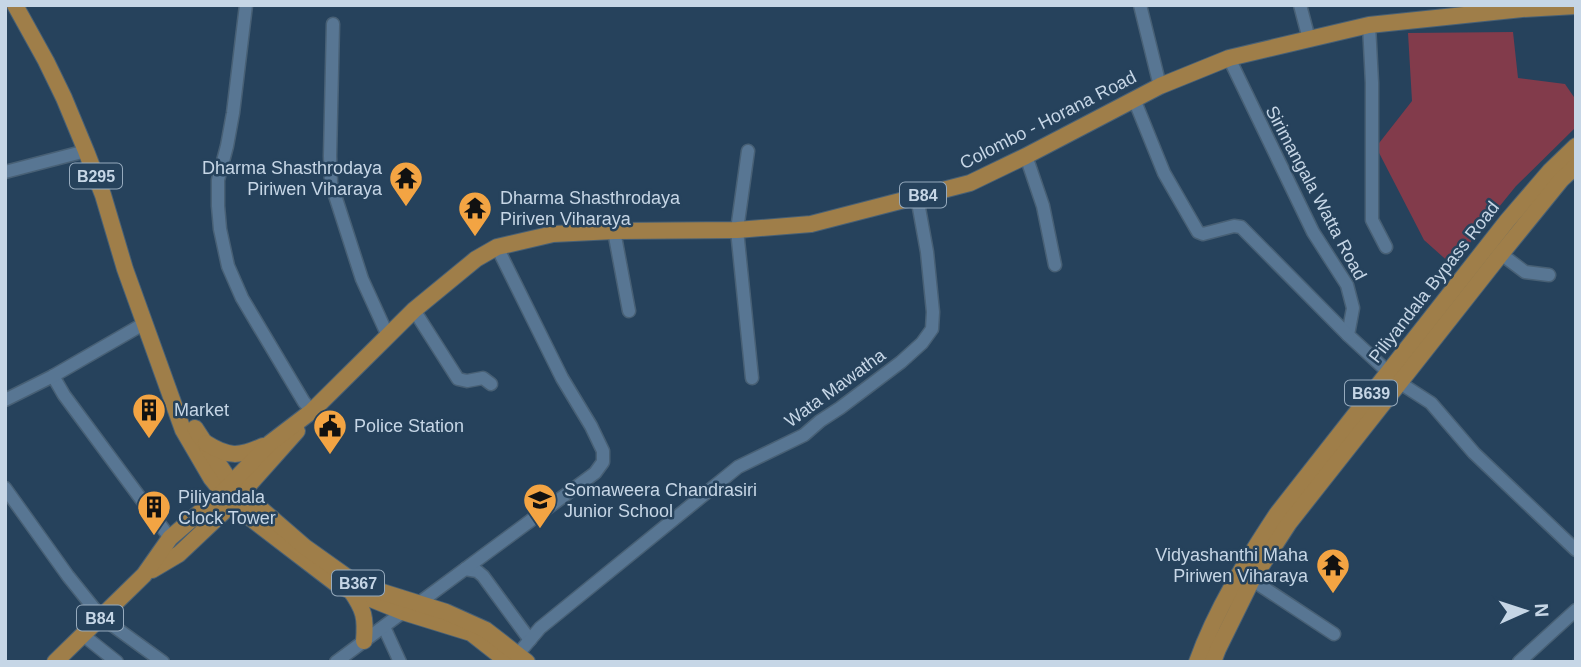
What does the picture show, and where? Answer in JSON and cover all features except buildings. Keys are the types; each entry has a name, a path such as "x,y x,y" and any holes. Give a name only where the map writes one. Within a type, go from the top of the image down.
{"main road":[{"name":"B295","path":"15,5 46,61 86,151 183,430 211,478 232,493"},
{"name":"Colombo - Horana Road","path":"309,414 414,310 476,258 497,247 553,234 737,230 811,224 970,183 1160,86 1229,58 1369,25 1576,6"},
{"name":"Piliyandala Bypass Road","path":"1197,662 1228,593 1277,514 1507,221 1550,171 1576,146"},
{"name":"Piliyandala Bypass Road","path":"1213,662 1252,580 1289,523 1501,254 1561,180 1576,166"},
{"name":"B295","path":"156,355 174,393 232,493"},
{"name":"B84","path":"144,575 179,554 232,493 270,443 309,414"},
{"name":"B84","path":"55,662 144,575 170,538 232,493 295,434 309,414"},
{"path":"201,439 219,452 233,455 247,453 270,443"},
{"name":"B367","path":"232,493 339,586 403,612 471,633 517,659"},
{"name":"B367","path":"232,493 350,579 446,612 486,630 517,659"},
{"path":"351,591 363,611 364,641"}],"street":[{"path":"246,5 233,113 218,180 220,229 228,266 242,298 309,414"},
{"path":"1140,5 1160,86"},
{"path":"1300,5 1309,39"},
{"path":"333,24 331,183 362,279 388,336"},
{"path":"1369,25 1372,83 1372,220 1385,247"},
{"name":"Sirimangala Watta Road","path":"1229,58 1313,232 1348,285 1353,308 1348,335"},
{"path":"1134,99 1164,173 1198,232 1203,234 1234,226 1241,227 1348,335 1401,383 1431,403 1474,453 1576,550"},
{"path":"748,150 737,230 752,379"},
{"path":"5,172 86,151"},
{"path":"1026,156 1043,206 1055,265"},
{"name":"Wata Mawatha","path":"517,659 540,628 738,467 804,435 922,343 932,329 933,312 927,252 917,197"},
{"path":"614,231 629,312"},
{"path":"336,662 595,473 603,462 603,451 591,426 562,379 497,247"},
{"path":"1501,254 1525,272 1549,275"},
{"path":"414,310 458,379 467,381 484,378 491,384"},
{"path":"5,400 53,376 145,323"},
{"path":"53,376 64,395 170,538"},
{"path":"5,488 101,618 163,662"},
{"path":"465,569 477,571 482,576 530,640"},
{"path":"1252,580 1334,634"},
{"path":"1518,662 1576,610"},
{"path":"384,626 400,662"},
{"path":"83,635 117,662"}],"shaded area":[{"path":"1513,32 1518,78 1565,84 1576,100 1576,127 1516,186 1452,265 1424,240 1376,147 1412,101 1408,33"}],"place":[{"name":"Dharma Shasthrodaya Piriwen Viharaya","path":"406,208"},
{"name":"Dharma Shasthrodaya Piriven Viharaya","path":"475,238"},
{"name":"Market","path":"149,440"},
{"name":"Police Station","path":"330,456"},
{"name":"Somaweera Chandrasiri Junior School","path":"540,530"},
{"name":"Piliyandala Clock Tower","path":"154,537"},
{"name":"Vidyashanthi Maha Piriwen Viharaya","path":"1333,595"}]}
